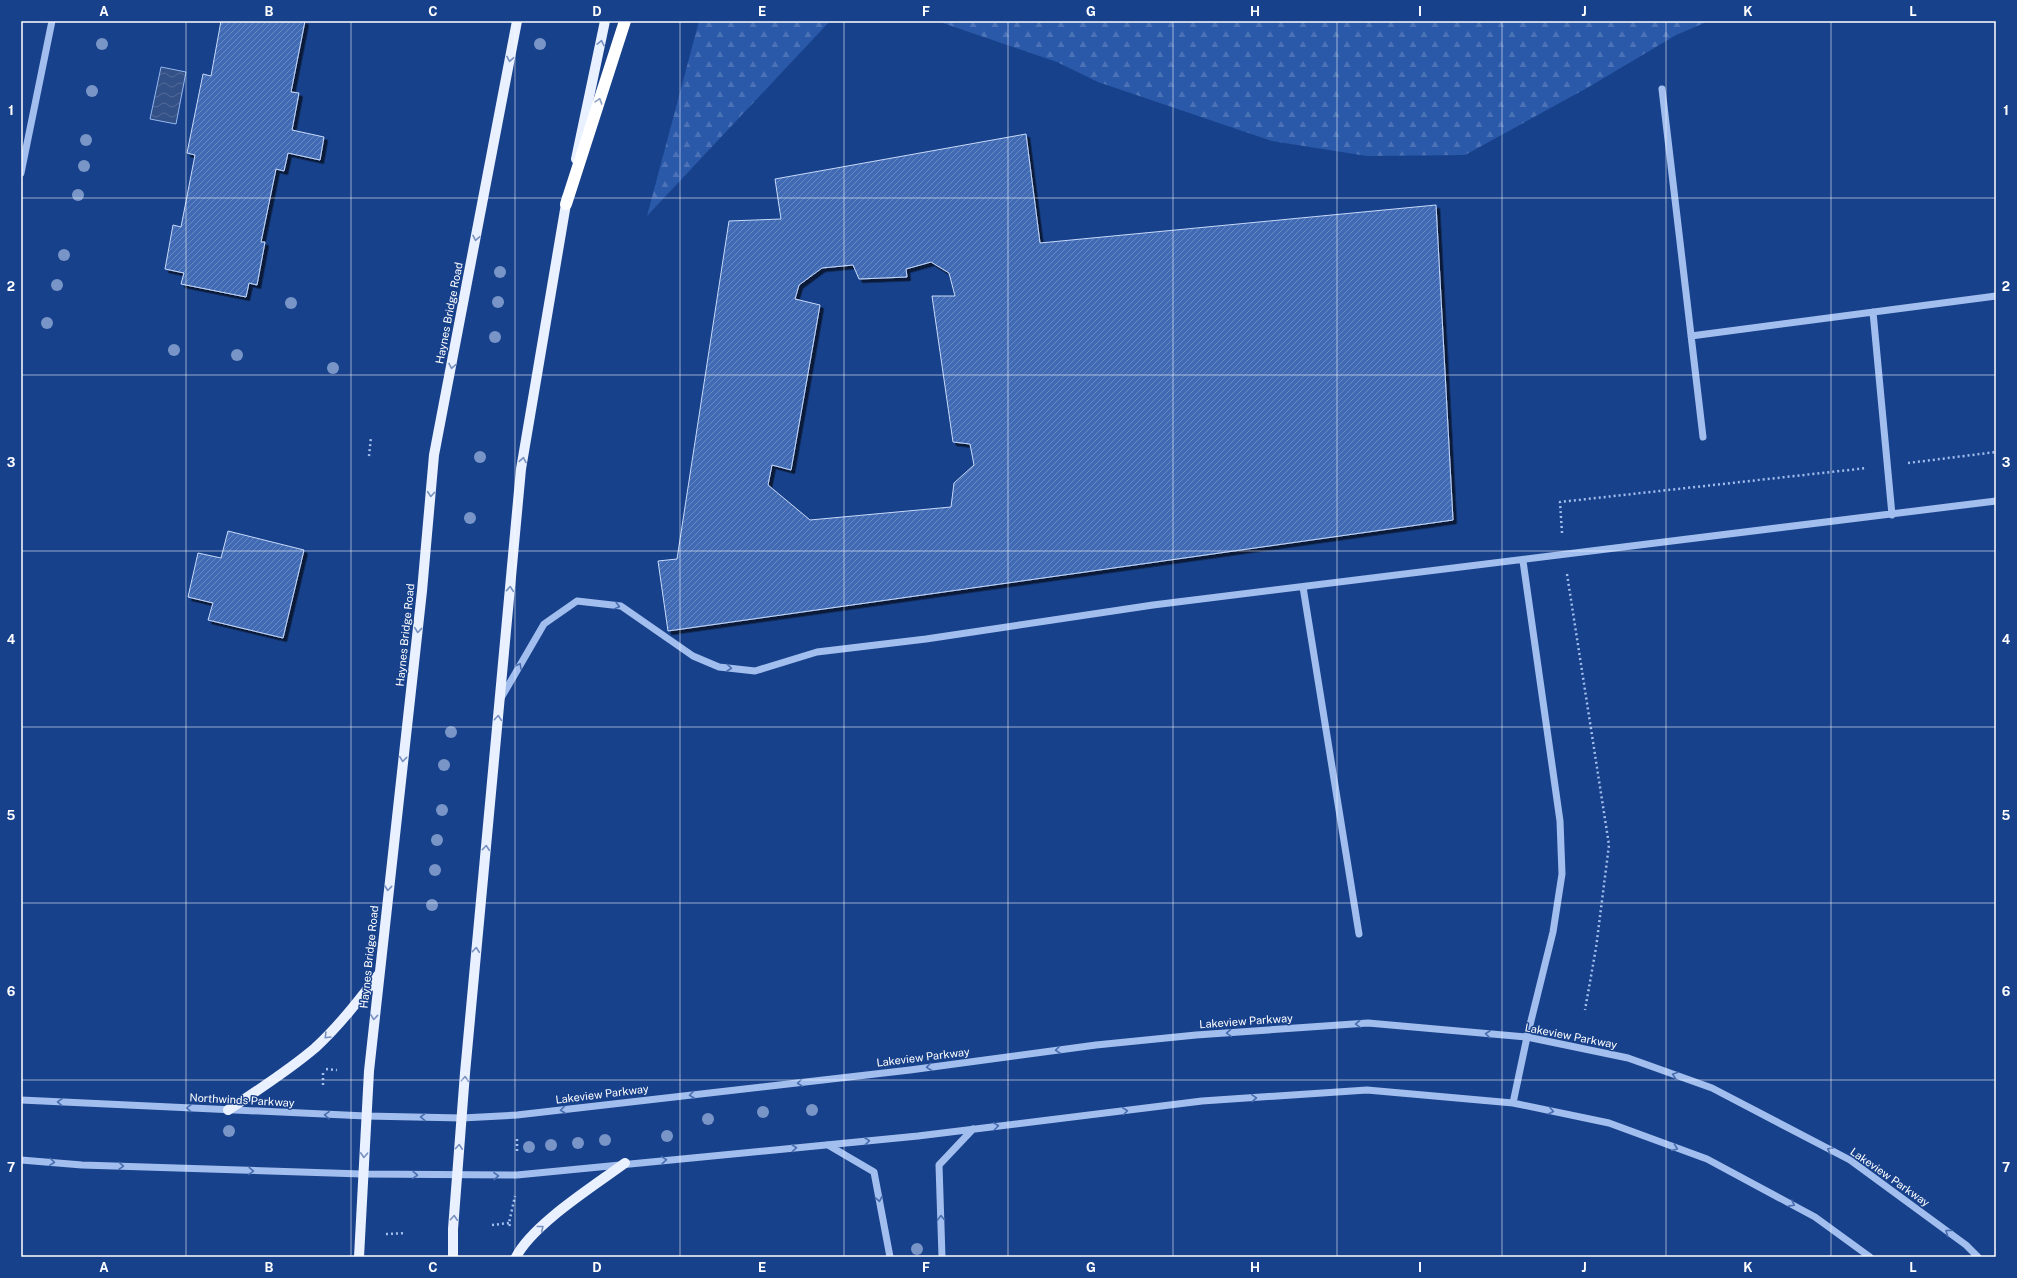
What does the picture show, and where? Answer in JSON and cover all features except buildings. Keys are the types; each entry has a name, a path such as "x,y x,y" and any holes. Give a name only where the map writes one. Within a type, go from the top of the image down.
{"highway":[{"path":"566,204 625,21"}],"main road":[{"name":"Haynes Bridge Road","path":"359,1257 368,1071 422,591 434,455 517,21"},
{"path":"453,1257 457,1176 462,1118 521,469 566,204 605,21"},
{"path":"228,1110 274,1080 316,1047 348,1013 379,974"},
{"path":"516,1257 521,1248 536,1232 625,1163"}],"street":[{"path":"21,173 52,21"},
{"path":"1662,88 1703,437"},
{"path":"1691,336 1996,296"},
{"path":"1873,312 1892,515"},
{"path":"500,700 544,624 577,601 621,606 693,656 719,667 755,671 817,652 926,639 1153,605 1996,501"},
{"path":"1513,1103 1527,1037 1553,932 1562,874 1560,821 1523,560"},
{"path":"1303,587 1359,934"},
{"name":"Lakeview Parkway","path":"462,1118 517,1115 910,1070 1096,1045 1203,1035 1368,1023 1527,1037 1628,1058 1712,1088 1850,1160 1966,1245 1978,1257"},
{"path":"21,1160 82,1165 362,1174 457,1176 517,1175 625,1163 828,1145 1202,1102 1367,1090 1513,1103 1609,1123 1707,1160 1815,1217 1870,1257"},
{"name":"Northwinds Parkway","path":"21,1100 366,1116 462,1118"},
{"path":"942,1257 939,1165 973,1129"},
{"path":"828,1145 874,1172 890,1257"}],"path":[{"path":"369,456 371,437"},
{"path":"1585,1010 1596,948 1609,845 1564,555 1560,502 1996,452"},
{"path":"323,1085 323,1069 337,1070"},
{"path":"517,1138 517,1151"},
{"path":"492,1225 509,1224 517,1190"},
{"path":"386,1234 406,1233"}],"green space":[{"path":"699,21 830,21 647,216"},
{"path":"937,21 1709,21 1676,35 1587,88 1465,155 1367,156 1272,141 1098,82 1057,62"}],"water":[{"path":"161,67 186,72 176,124 150,119"}]}
